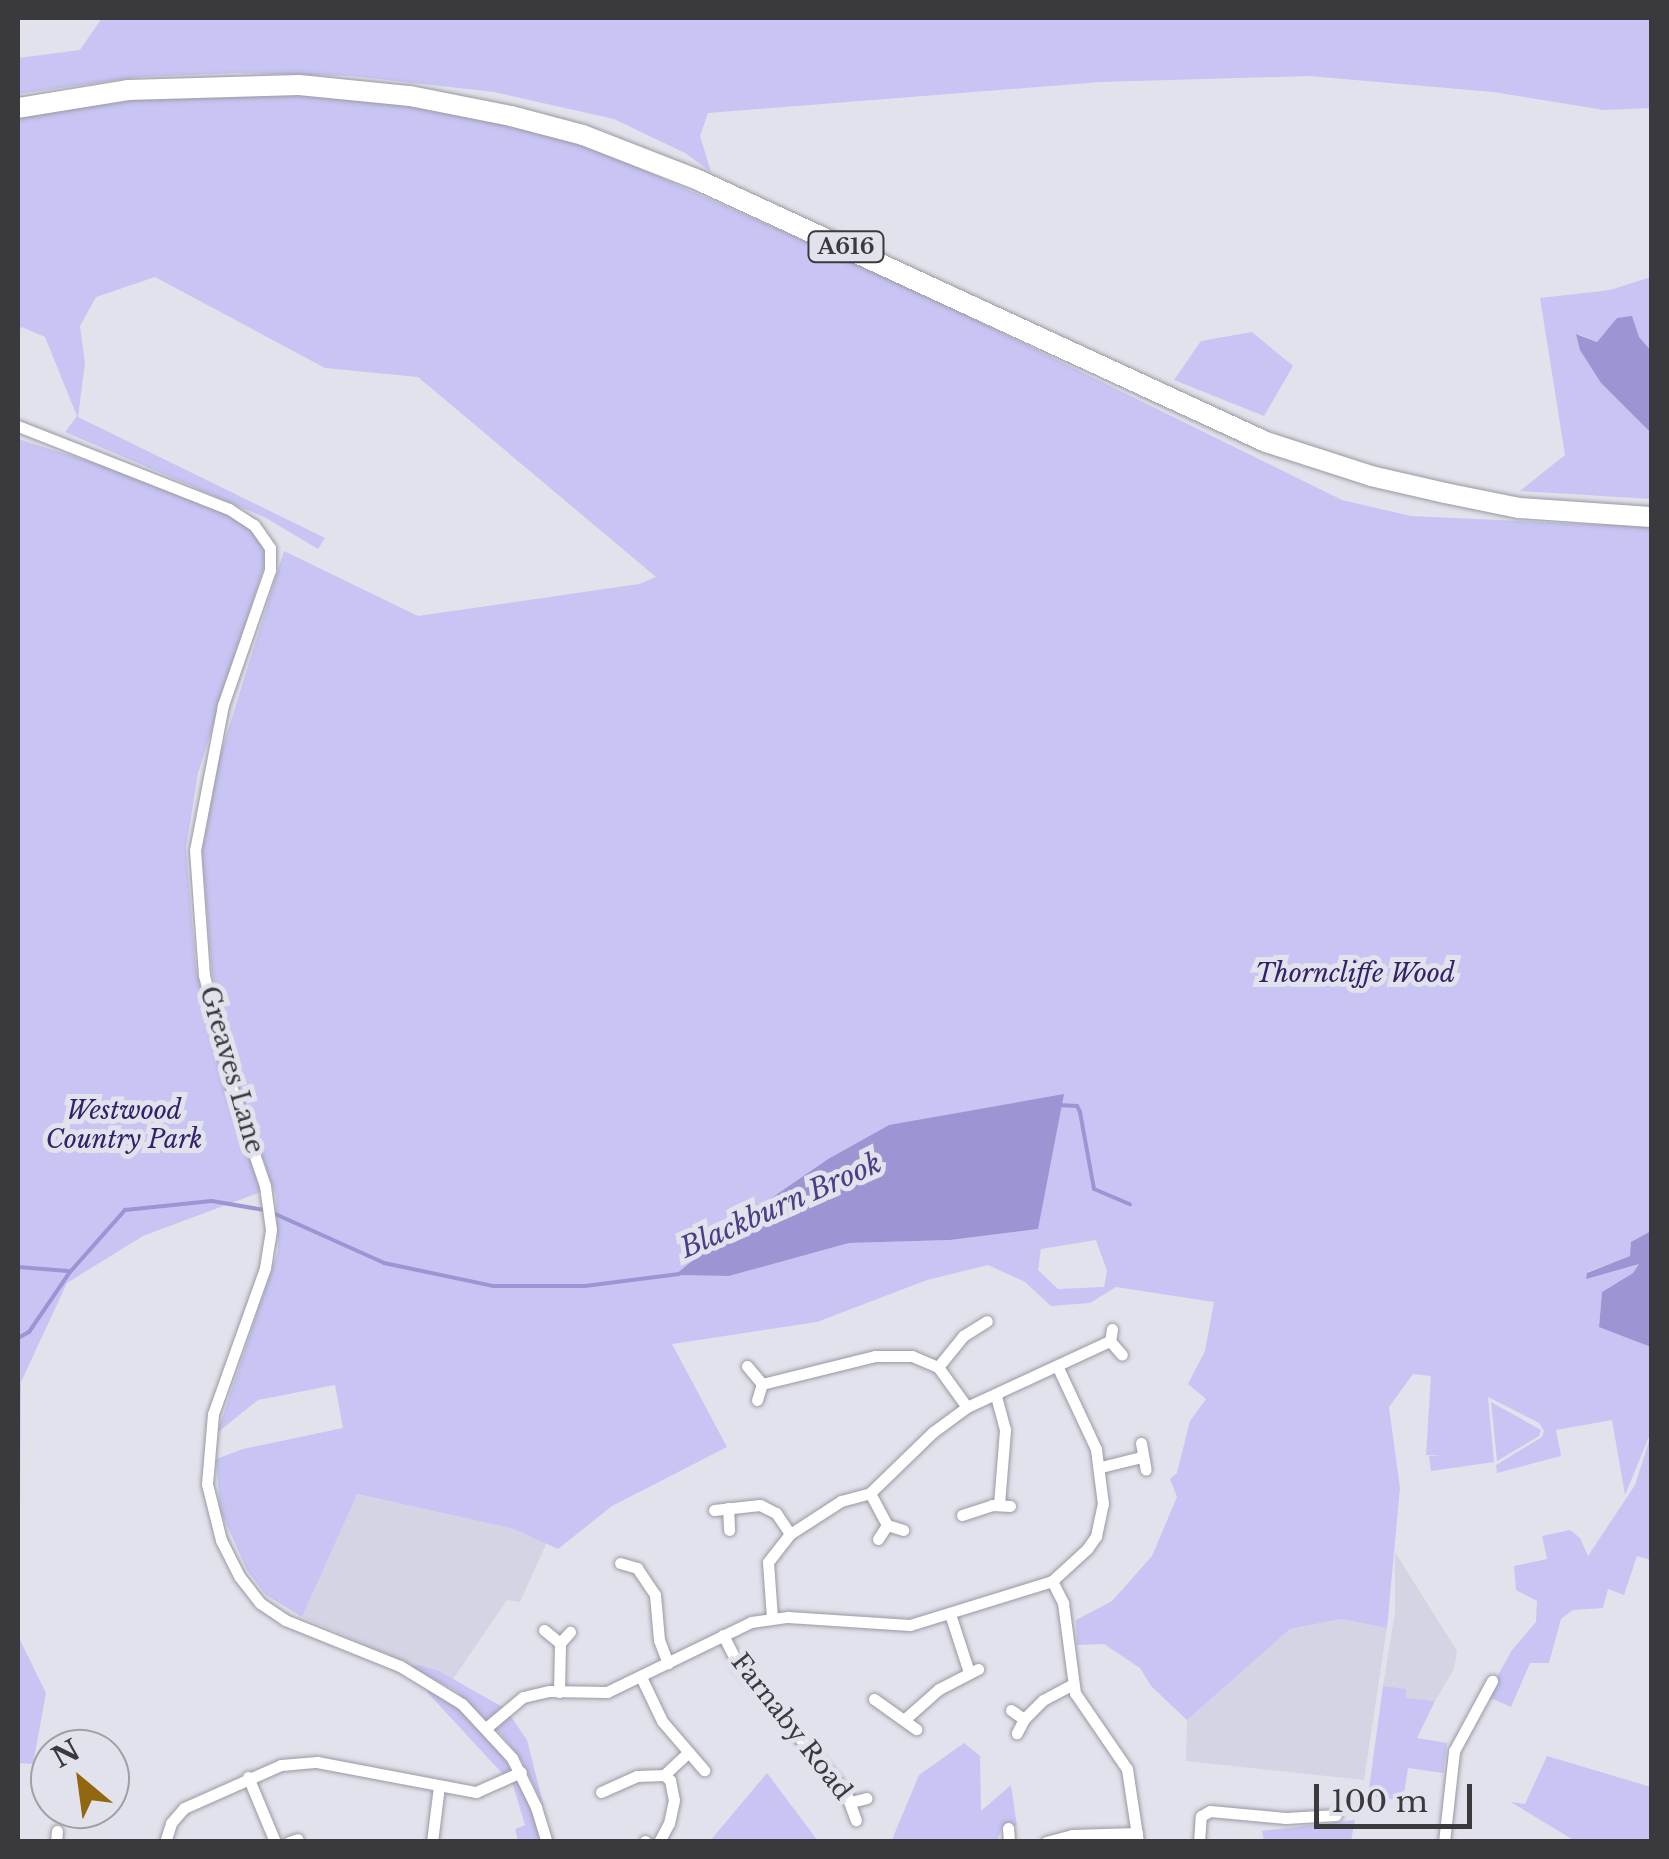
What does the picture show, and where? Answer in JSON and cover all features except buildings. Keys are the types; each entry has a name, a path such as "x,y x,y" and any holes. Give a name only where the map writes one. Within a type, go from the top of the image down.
{"highway":[{"name":"A616","path":"18,108 128,90 299,84 410,96 511,116 583,136 696,179 1166,399 1285,448 1370,476 1519,508 1652,517"}],"street":[{"name":"Greaves Lane","path":"18,426 229,509 254,526 270,548 270,570 223,705 195,850 204,975 230,1086 270,1203 270,1247 213,1414 207,1484 221,1540 260,1603 284,1620 418,1675 462,1704 521,1772 547,1842"},
{"path":"938,1367 959,1330 988,1320"},
{"path":"772,1618 768,1562 790,1534 841,1501 870,1492 933,1432 967,1407 1058,1368 1111,1335 1122,1355"},
{"path":"762,1384 876,1356 912,1356 938,1367 967,1407"},
{"path":"748,1366 762,1384"},
{"path":"486,1728 523,1697 559,1692 594,1694 641,1677 723,1635 772,1618 893,1626 950,1614 1052,1581 1074,1564 1096,1536 1103,1504 1101,1467 1082,1415 1058,1368"},
{"path":"758,1400 762,1384"},
{"path":"962,1515 1004,1505 1005,1430 996,1396"},
{"path":"1101,1467 1141,1450 1146,1470"},
{"path":"870,1492 887,1525 903,1530"},
{"path":"728,1530 721,1509 751,1504 769,1508 790,1534"},
{"path":"878,1538 887,1525"},
{"path":"642,1573 651,1562"},
{"path":"620,1563 642,1573 656,1595 659,1640 668,1663"},
{"path":"1046,1842 1072,1835 1137,1837 1127,1769 1080,1703 1072,1684 1062,1602 1052,1581"},
{"path":"905,1720 939,1689 973,1670 950,1614"},
{"path":"544,1630 560,1643"},
{"path":"559,1692 560,1643 570,1632"},
{"name":"Farnaby Road","path":"723,1635 738,1666 852,1802 856,1820"},
{"path":"641,1677 662,1721 704,1770"},
{"path":"1444,1842 1454,1752 1492,1681"},
{"path":"1017,1733 1024,1719 1043,1700 1072,1684"},
{"path":"874,1699 916,1729"},
{"path":"1011,1710 1024,1719"},
{"path":"600,1792 638,1776 664,1775 688,1752"},
{"path":"166,1842 178,1813 248,1777 281,1765 314,1762 486,1791 521,1772"},
{"path":"659,1842 674,1800 670,1780 664,1775"},
{"path":"248,1777 275,1842"},
{"path":"432,1842 440,1786"},
{"path":"852,1802 866,1798"},
{"path":"1199,1842 1201,1816 1210,1811 1286,1818 1330,1811"},
{"path":"1008,1828 1010,1842"}],"shaded area":[{"path":"356,1494 514,1529 547,1542 520,1602 507,1600 451,1682 302,1617"},
{"path":"1395,1552 1457,1651 1454,1669 1435,1701 1405,1698 1383,1686 1395,1612"},
{"path":"1341,1619 1387,1628 1364,1780 1186,1761 1187,1720 1290,1629"}],"green space":[{"path":"102,18 1651,18 1651,108 1604,110 1493,92 1309,76 1101,82 708,113 700,136 711,172 685,153 614,119 494,92 351,76 239,73 139,77 18,94 18,58 80,50"},
{"name":"Thorncliffe Wood","path":"239,93 333,95 448,111 571,138 911,288 1342,500 1411,516 1651,527 1651,1231 1632,1242 1631,1256 1588,1272 1586,1278 1640,1263 1633,1273 1602,1292 1599,1326 1651,1347 1651,1432 1625,1495 1612,1420 1556,1430 1561,1456 1497,1473 1496,1465 1542,1437 1544,1431 1539,1423 1488,1397 1494,1462 1431,1471 1429,1456 1442,1455 1426,1455 1431,1376 1413,1374 1389,1407 1400,1488 1387,1628 1341,1619 1290,1629 1187,1720 1151,1686 1140,1668 1104,1644 1077,1645 1076,1620 1112,1601 1152,1556 1177,1497 1170,1479 1177,1473 1190,1421 1206,1399 1188,1384 1205,1351 1214,1302 1116,1287 1090,1303 1051,1306 1025,1282 988,1265 927,1280 817,1322 672,1344 727,1447 612,1506 558,1549 514,1529 357,1494 302,1617 266,1595 247,1570 220,1510 216,1459 243,1449 343,1428 335,1385 258,1400 217,1433 278,1251 276,1196 237,1083 212,972 202,851 219,759 284,551 418,616 639,584 656,577 418,377 325,368 155,277 96,297 80,326 85,363 78,417 325,538 318,549 266,518 65,432 77,416 45,337 22,327 18,331 18,116 157,97","holes":["889,1125 1038,1229 950,1240 849,1243 729,1276 677,1275 754,1210 828,1159","1096,1240 1107,1271 1104,1287 1058,1289 1038,1270 1041,1249"]},
{"path":"1651,277 1651,351 1617,318 1597,342 1578,334 1601,383 1651,433 1651,499 1520,491 1565,455 1540,298 1610,290"},
{"path":"1252,332 1293,366 1264,416 1174,380 1201,341"},
{"name":"Westwood Country Park","path":"18,439 98,464 228,515 254,531 267,557 198,773 186,848 196,969 223,1082 261,1192 143,1236 67,1283 21,1382 19,1638 46,1693 39,1729 30,1729 30,1764 18,1763"},
{"path":"1491,1402 1541,1430 1539,1436 1497,1461"},
{"path":"1651,1435 1651,1560 1637,1556 1624,1595 1608,1589 1603,1608 1573,1610 1561,1619 1549,1663 1530,1663 1511,1707 1486,1696 1512,1650 1536,1622 1537,1601 1516,1590 1514,1566 1547,1559 1542,1536 1570,1530 1580,1538 1588,1556 1635,1485"},
{"path":"409,1666 439,1671 506,1709 527,1740 544,1807 522,1761 501,1734 456,1691"},
{"path":"1383,1686 1406,1689 1406,1698 1435,1701 1417,1738 1447,1743 1443,1773 1408,1768 1403,1801 1368,1796"},
{"path":"430,1689 459,1709 494,1743 523,1789 543,1841 518,1841 515,1829 525,1825 513,1785 427,1692"},
{"path":"964,1743 980,1756 981,1811 1011,1785 1017,1826 1002,1827 998,1839 891,1842 919,1775"},
{"path":"1547,1756 1651,1787 1651,1841 1575,1841 1511,1802 1525,1804"},
{"path":"767,1773 818,1841 710,1841"},
{"path":"1355,1820 1351,1841 1264,1841 1262,1831"}],"water":[{"path":"1632,316 1639,337 1651,351 1651,433 1601,383 1580,350 1576,334 1597,342 1617,318"},
{"path":"1064,1094 1038,1229 950,1240 849,1243 729,1276 675,1275 754,1210 828,1159 889,1125"},
{"path":"1651,1231 1651,1347 1599,1327 1602,1292 1633,1273 1639,1264 1586,1279 1587,1273 1630,1256 1631,1242"}],"waterway":[{"name":"Blackburn Brook","path":"1057,1105 1077,1106 1080,1112 1094,1189 1130,1204"},
{"name":"Blackburn Brook","path":"18,1338 29,1332 70,1272 125,1210 212,1201 264,1210"},
{"name":"Blackburn Brook","path":"273,1213 384,1263 493,1286 585,1286 679,1274"},
{"path":"18,1267 68,1271"}]}
